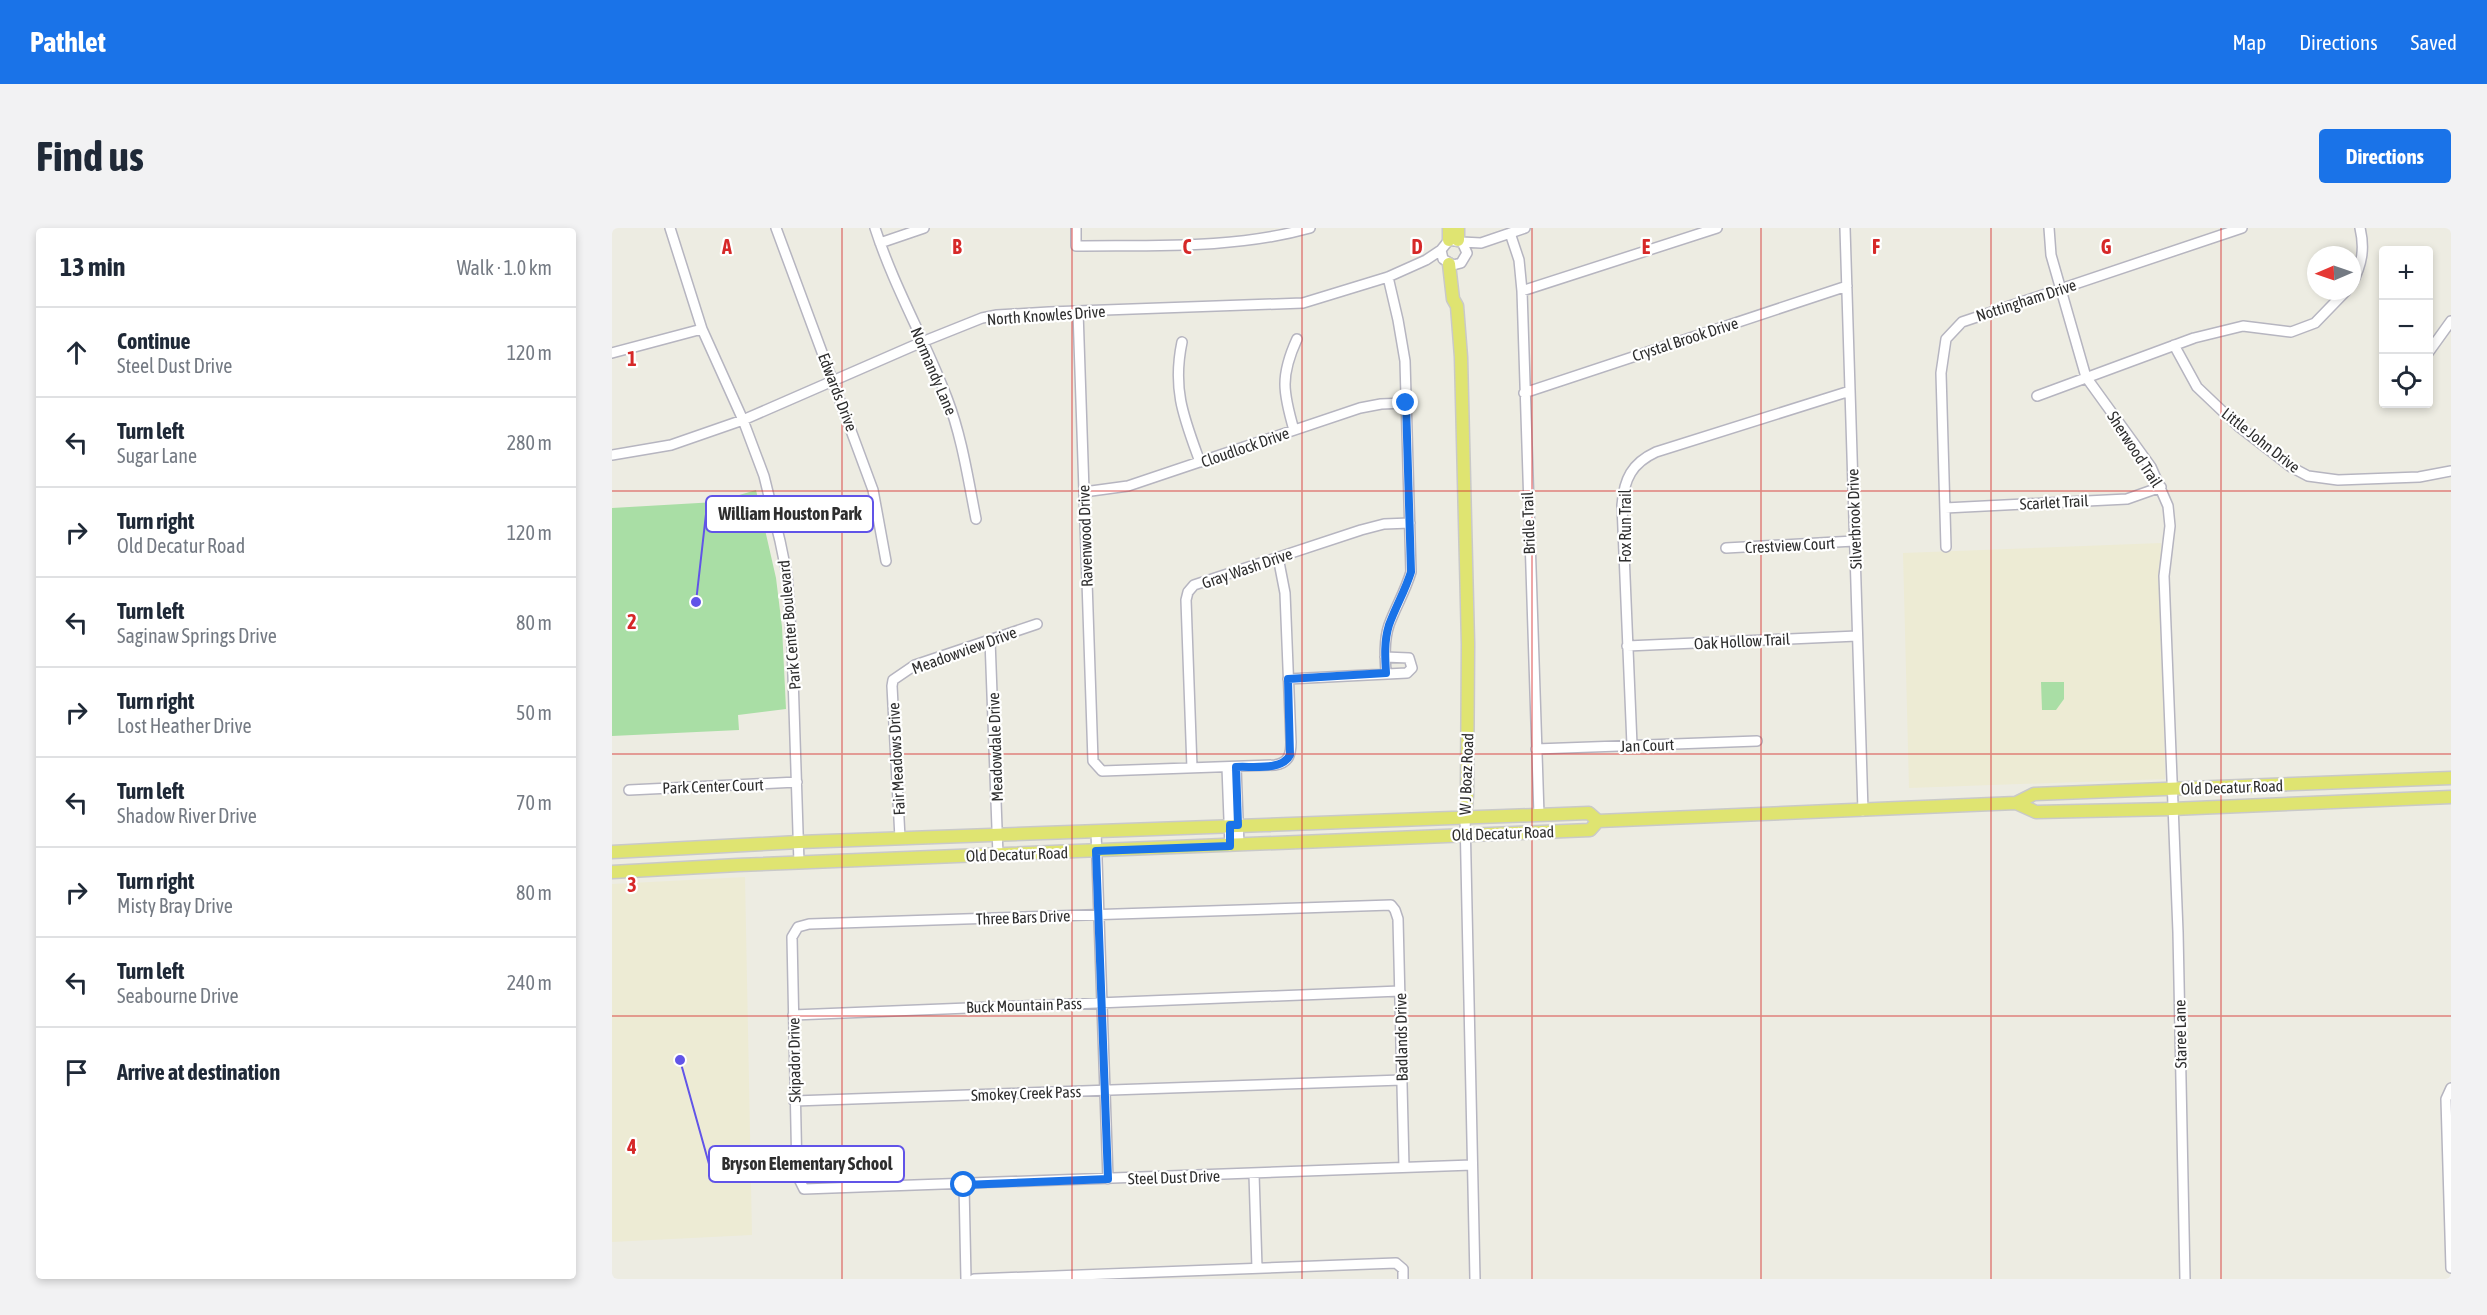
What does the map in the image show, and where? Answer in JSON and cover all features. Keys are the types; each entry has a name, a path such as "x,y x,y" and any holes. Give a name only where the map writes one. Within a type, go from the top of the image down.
{"main road":[{"name":"W J Boaz Road","path":"1454,262 1461,299 1457,306 1461,357 1468,644 1465,816"},
{"name":"Old Decatur Road","path":"612,852 799,842 1465,816 1588,813 1598,821 1863,811 2016,803 2034,794 2451,778"},
{"path":"2293,784 2293,803"},
{"name":"Old Decatur Road","path":"2016,803 2036,812 2172,810 2451,796"},
{"name":"Old Decatur Road","path":"612,872 1590,830 1598,821"},
{"path":"642,850 643,871"}],"street":[{"name":"Park Center Boulevard","path":"670,228 702,329 743,420 765,476 787,575 795,708 799,863"},
{"name":"Edwards Drive","path":"776,228 873,490 886,561"},
{"name":"Normandy Lane","path":"875,228 955,420 976,519"},
{"path":"880,243 924,228"},
{"path":"1076,228 1076,246 1179,244 1255,239 1310,228"},
{"path":"1454,262 1482,243 1525,228"},
{"path":"1522,291 1717,228"},
{"name":"Silverbrook Drive","path":"1845,228 1863,811"},
{"name":"Sherwood Trail","path":"2049,228 2050,255 2086,376 2151,467 2168,506 2170,526 2164,576 2171,789"},
{"name":"Nottingham Drive","path":"1946,547 1941,373 1946,339 1962,322 2242,228"},
{"path":"2360,228 2364,246 2361,260"},
{"name":"Bridle Trail","path":"1510,233 1519,260 1522,291 1539,815"},
{"path":"1453,238 1482,243"},
{"path":"1453,238 1454,262"},
{"path":"1453,238 1466,249 1454,262"},
{"name":"North Knowles Drive","path":"612,455 671,445 743,420 982,318 997,315 1078,311 1303,303 1388,277 1426,260 1453,238"},
{"name":"North Knowles Drive","path":"1426,260 1454,262"},
{"path":"1386,673 1385,657 1389,625 1405,593 1411,572 1402,342 1388,277"},
{"name":"Crystal Brook Drive","path":"1524,393 1846,286"},
{"path":"2037,396 2194,338 2243,326 2291,332 2315,323 2337,300"},
{"name":"Ravenwood Drive","path":"1078,311 1093,761 1102,771 1192,768"},
{"path":"2433,346 2451,321"},
{"path":"612,353 702,329"},
{"path":"1294,430 1284,395 1287,360 1297,339"},
{"path":"1182,342 1178,362 1180,407 1200,462"},
{"name":"Little John Drive","path":"2174,345 2197,387 2238,426 2298,471 2314,478 2338,480 2419,477 2451,471"},
{"name":"Fox Run Trail","path":"1632,746 1623,505 1623,492 1630,471 1646,457 1656,452 1850,391"},
{"name":"Cloudlock Drive","path":"1084,492 1128,486 1360,408 1406,403"},
{"name":"Scarlet Trail","path":"1945,508 2127,499 2161,487"},
{"name":"Gray Wash Drive","path":"1192,768 1187,595 1194,585 1371,527 1410,523"},
{"name":"Crestview Court","path":"1726,548 1854,541"},
{"path":"1192,768 1275,765 1286,761 1291,751 1285,584 1278,557"},
{"name":"Meadowview Drive","path":"893,680 915,665 1037,624"},
{"name":"Oak Hollow Trail","path":"1627,646 1857,636"},
{"name":"Meadowdale Drive","path":"990,640 998,855"},
{"path":"1288,679 1407,673 1412,668 1409,658 1385,657"},
{"name":"Fair Meadows Drive","path":"893,680 900,838"},
{"name":"Jan Court","path":"1536,749 1757,741"},
{"path":"1232,767 1234,846"},
{"name":"Park Center Court","path":"629,789 797,782"},
{"name":"Staree Lane","path":"2171,789 2178,932 2184,1279"},
{"name":"W J Boaz Road","path":"1465,816 1475,1279"},
{"path":"1096,831 1108,1179"},
{"name":"Three Bars Drive","path":"796,929 809,924 1379,904 1394,907"},
{"name":"Badlands Drive","path":"1394,907 1398,919 1404,1167"},
{"name":"Skipador Drive","path":"796,929 792,944 794,1101 797,1175 804,1189"},
{"name":"Buck Mountain Pass","path":"793,1015 1400,991"},
{"name":"Smokey Creek Pass","path":"794,1101 1402,1080"},
{"path":"2450,1090 2446,1099 2450,1181 2449,1263 2451,1268"},
{"name":"Steel Dust Drive","path":"804,1189 1472,1165"},
{"path":"1254,1174 1257,1268"},
{"path":"964,1185 966,1279"},
{"path":"974,1279 1118,1276 1396,1263 1401,1266 1403,1279"}],"shaded area":[{"path":"2161,543 2165,779 1909,788 1903,553"},
{"path":"745,877 752,1235 612,1242 612,884"}],"green space":[{"path":"756,490 776,578 782,627 786,709 738,715 739,730 612,736 612,508 716,502"},
{"path":"2041,682 2064,682 2064,699 2056,710 2042,710"}],"place":[{"name":"William Houston Park","path":"696,602"},
{"name":"Bryson Elementary School","path":"680,1060"}],"route":[{"path":"964,1185 1108,1179 1096,851 1230,846 1230,825 1238,825 1236,767 1280,765 1290,755 1288,679 1386,673 1386,640 1389,625 1405,593 1411,572 1406,403"}]}
